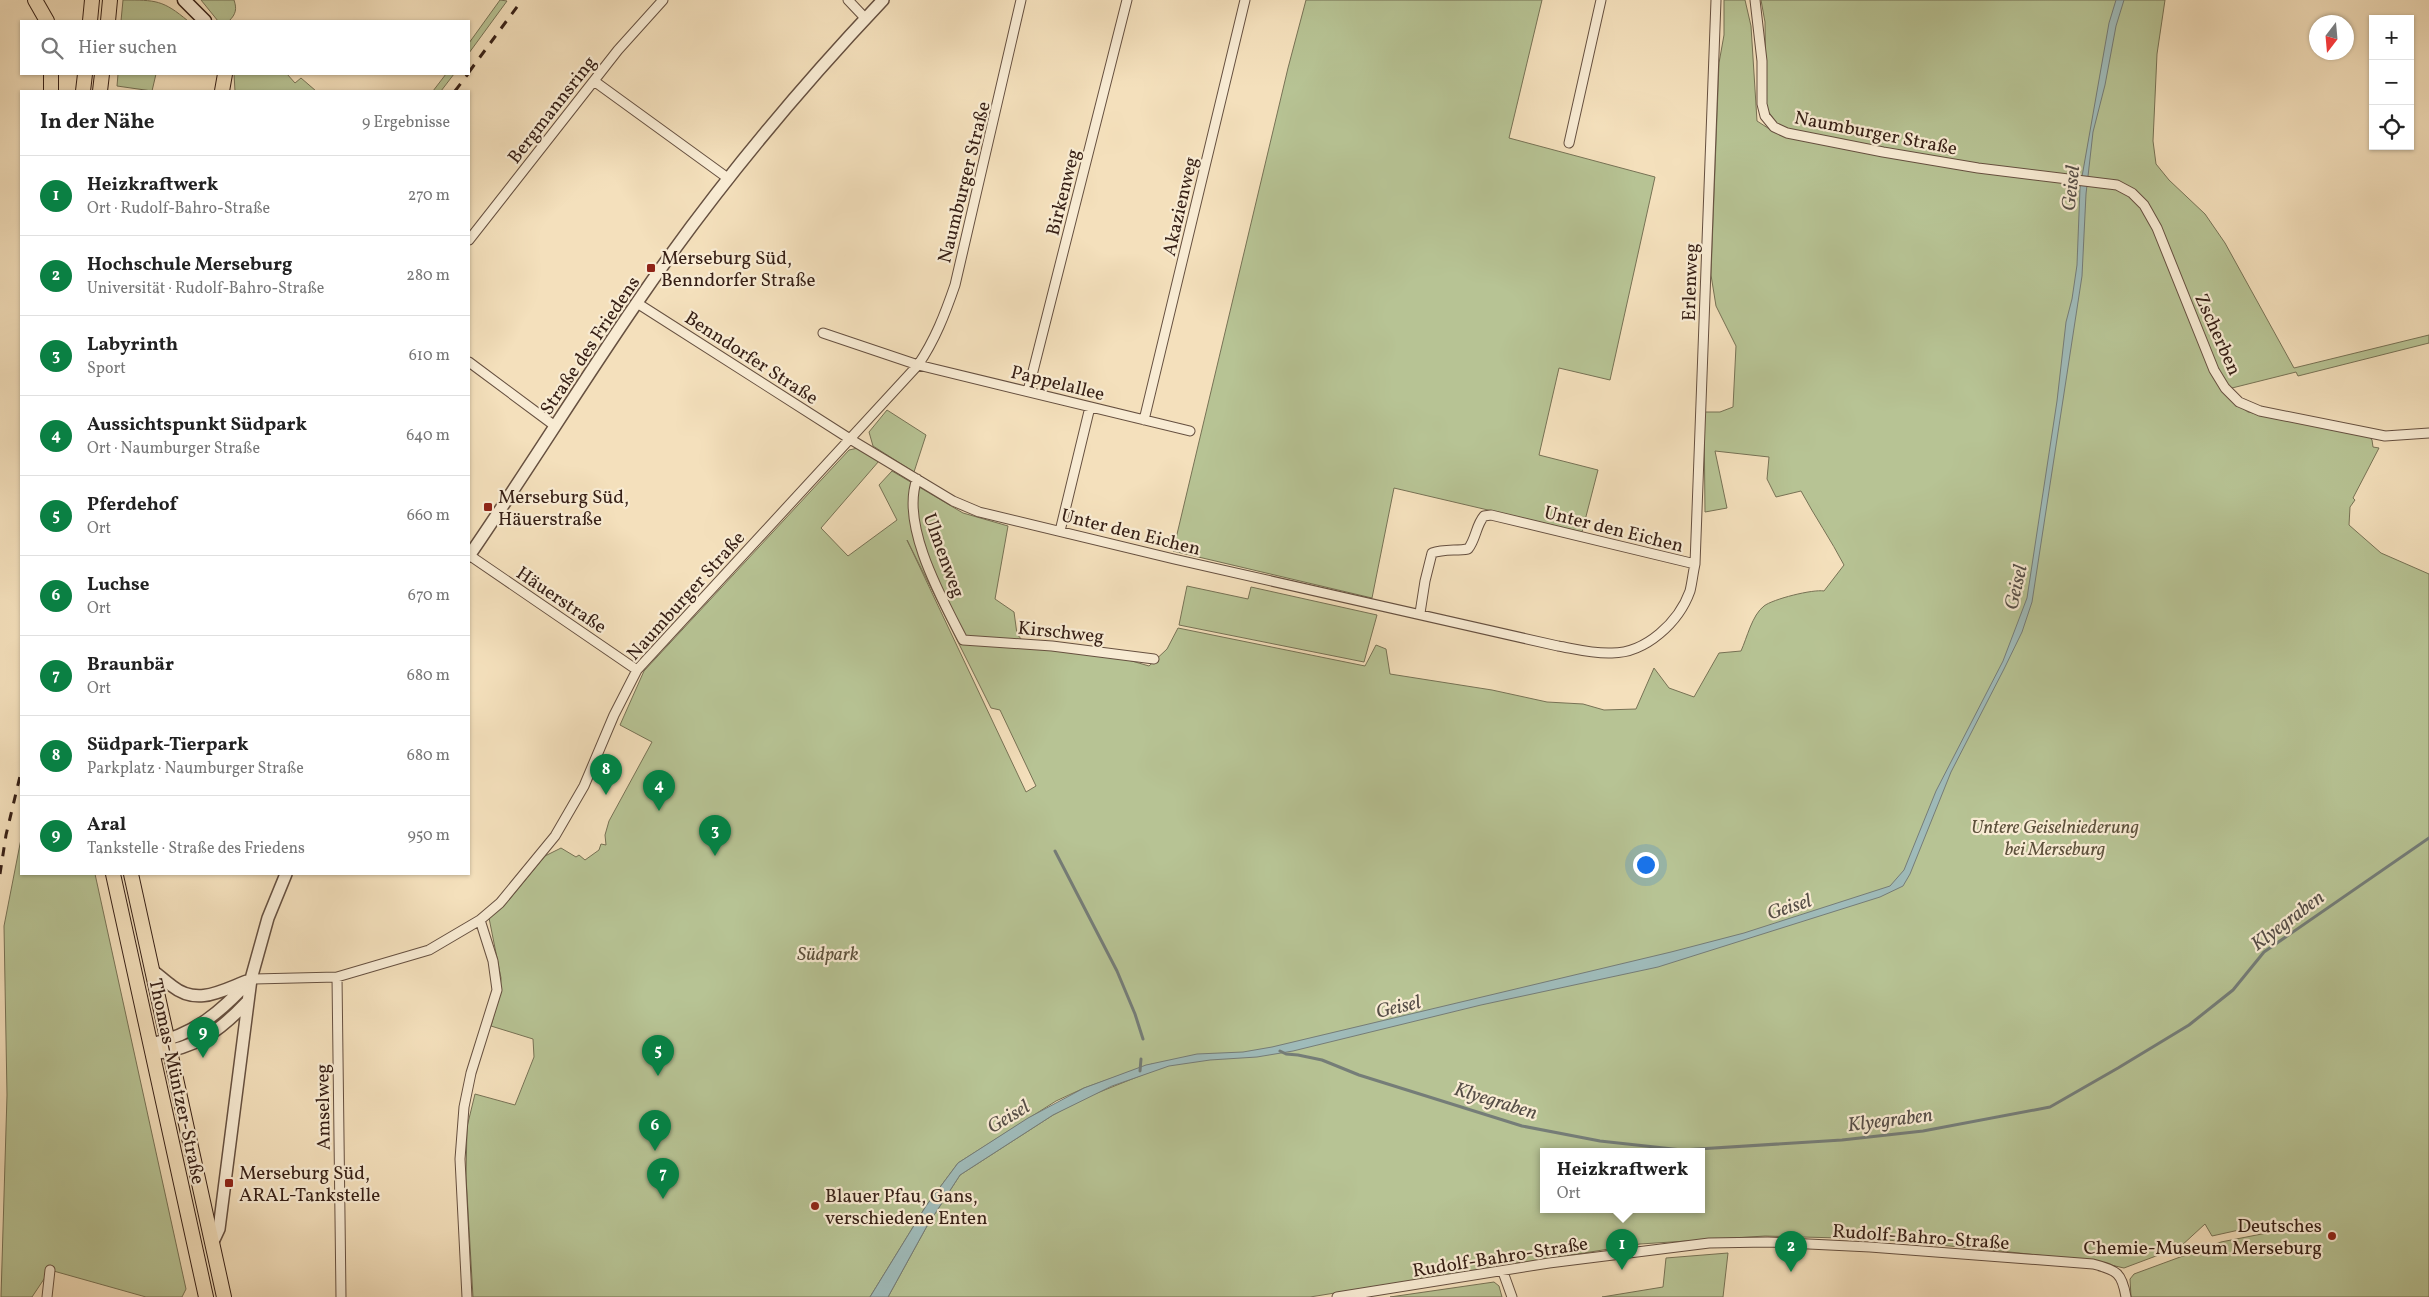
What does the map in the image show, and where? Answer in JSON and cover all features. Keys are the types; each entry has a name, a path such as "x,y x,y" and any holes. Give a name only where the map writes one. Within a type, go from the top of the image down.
{"main road":[{"path":"35,0 46,20"},
{"path":"90,20 92,0"},
{"path":"108,20 110,0"},
{"path":"184,0 204,20"},
{"path":"51,75 51,90"},
{"path":"84,90 85,75"},
{"path":"100,90 102,75"},
{"path":"222,90 225,75"},
{"name":"Thomas-Müntzer-Straße","path":"113,875 206,1297"},
{"name":"Thomas-Müntzer-Straße","path":"131,875 212,1244"},
{"path":"212,1244 224,1297"}],"street":[{"name":"Bergmannsring","path":"470,239 618,50 663,0"},
{"path":"848,0 866,18"},
{"name":"Straße des Friedens","path":"470,555 637,303 729,179 883,0"},
{"name":"Naumburger Straße","path":"251,979 337,977 429,950 480,920 500,903 555,836 584,786 614,715 637,670 918,366 931,346 943,320 955,285 1021,0"},
{"name":"Birkenweg","path":"1028,391 1127,0"},
{"name":"Akazienweg","path":"1144,420 1245,0"},
{"path":"1569,144 1601,0"},
{"name":"Erlenweg","path":"1695,564 1716,0"},
{"name":"Naumburger Straße","path":"1756,0 1762,61 1762,104 1765,116 1774,127 1787,133 1883,152 1978,168 2094,182"},
{"path":"594,81 729,179"},
{"name":"Zscherben","path":"2094,182 2117,185 2132,193 2144,205 2157,228 2214,370 2225,388 2239,402 2260,411 2385,436 2429,433"},
{"name":"Benndorfer Straße","path":"637,303 850,438"},
{"path":"823,333 918,366"},
{"path":"470,363 556,426"},
{"name":"Pappelallee","path":"918,366 1190,431"},
{"path":"1060,531 1090,407"},
{"name":"Unter den Eichen","path":"850,438 953,501 979,512 1174,559 1420,613 1558,646 1612,653 1644,645 1665,629 1680,611 1690,591 1695,564 1491,515 1484,516 1480,520 1475,540 1468,549 1432,552 1420,613"},
{"name":"Ulmenweg","path":"917,479 912,500 915,527 936,584 963,640"},
{"name":"Häuerstraße","path":"470,557 637,670"},
{"name":"Kirschweg","path":"963,640 1052,646 1154,658"},
{"path":"212,1244 219,1229 251,979 268,918 286,875"},
{"path":"468,1297 460,1159 464,1107 471,1073 497,990 493,961 480,920"},
{"path":"153,971 172,987 189,994 208,996 251,979"},
{"name":"Amselweg","path":"337,977 341,1297"},
{"path":"169,1046 204,1023 228,1004 251,979"},
{"path":"152,1049 169,1046 188,1047 227,1023 247,1002"},
{"name":"Rudolf-Bahro-Straße","path":"1337,1297 1550,1263 1709,1243 1778,1243 1870,1247 2093,1264 2112,1269 2123,1279 2126,1297"},
{"path":"47,1297 50,1270"},
{"path":"1503,1272 1512,1297"}],"green space":[{"path":"123,0 144,0 165,5 187,20 121,20"},
{"path":"201,0 234,0 236,9 230,20 217,20"},
{"path":"500,0 507,1 470,52 470,42"},
{"path":"1306,0 1542,0 1509,138 1655,177 1610,380 1559,368 1539,455 1598,470 1582,532 1394,488 1372,598 1173,551 1288,68"},
{"name":"Untere Geiselniederung bei Merseburg","path":"1724,0 1745,0 1751,26 1757,121 1771,130 1775,121 1766,108 1765,22 1761,0 2165,0 2157,54 2153,141 2156,164 2169,180 2205,214 2225,243 2294,368 2429,335 2429,343 2298,376 2296,372 2224,390 2229,399 2248,412 2369,436 2373,447 2379,448 2353,498 2355,500 2350,507 2349,525 2381,553 2429,574 2429,1297 2131,1297 2130,1279 2134,1274 2221,1242 2277,1231 2275,1222 2212,1236 2205,1224 2180,1247 2124,1268 2093,1261 1877,1239 1765,1236 1640,1244 1310,1297 888,1297 927,1226 960,1175 1053,1115 1087,1097 1152,1071 1152,1064 1084,1088 1056,1101 958,1163 926,1206 870,1297 473,1297 466,1176 467,1127 475,1094 515,1105 534,1057 533,1039 491,1026 500,993 501,978 489,918 508,901 545,856 561,848 576,857 579,855 585,860 599,850 601,844 606,845 605,835 609,821 652,742 620,725 644,671 849,450 858,448 879,461 821,528 848,556 897,520 879,485 892,471 963,513 1008,526 995,599 1014,612 1017,634 1026,645 1094,650 1149,666 1167,649 1178,628 1365,666 1376,645 1386,649 1390,674 1492,690 1547,702 1583,704 1604,710 1636,709 1654,668 1669,688 1694,697 1719,653 1741,651 1756,615 1764,606 1793,595 1824,591 1844,565 1801,491 1776,497 1767,479 1769,457 1715,451 1727,508 1705,512 1704,412 1720,412 1733,407 1736,346 1716,306 1711,275 1719,63 1724,35","holes":["907,540 991,708 1000,710 1036,786 1026,792"]},
{"path":"118,75 156,75 152,90 117,86"},
{"path":"234,75 288,75 295,83 301,78 315,90 235,90"},
{"path":"445,75 453,75 442,90 434,90"},
{"path":"887,410 926,435 914,472 873,446 869,432"},
{"path":"1187,586 1248,599 1251,587 1377,615 1364,662 1179,625"},
{"path":"20,844 20,875 95,875 186,1289 182,1297 146,1297 50,1270 32,1297 1,1297 7,1095 4,926"},
{"path":"1728,1253 1723,1297 1602,1297 1663,1287 1666,1258"},
{"path":"1494,1282 1499,1286 1502,1297 1390,1297"}],"water":[{"path":"2116,0 2124,0 2116,26 2105,85 2093,132 2086,194 2082,276 2032,602 2022,632 1951,772 1910,874 1903,886 1880,897 1658,967 1481,1005 1293,1051 1257,1057 1210,1060 1169,1066 1112,1086 1053,1115 960,1175 927,1226 888,1297 870,1297 926,1206 958,1163 1028,1118 1084,1088 1146,1065 1197,1054 1243,1052 1272,1047 1671,952 1744,933 1890,886 1904,870 1936,791 2003,661 2027,598 2057,401 2066,322 2072,299 2077,265 2080,188 2109,23"}],"waterway":[{"name":"Klyegraben","path":"1705,1149 1842,1140 1923,1131 2050,1107 2189,1025 2233,990 2264,952 2429,838"},
{"path":"1055,851 1117,971 1143,1039"},
{"name":"Klyegraben","path":"1280,1051 1286,1054 1322,1060 1359,1075 1522,1126 1600,1141 1664,1148"},
{"path":"1140,1071 1141,1059"}],"railway":[{"path":"470,71 522,0"},
{"path":"456,90 467,75"},
{"path":"0,874 6,835 20,776"}],"place":[{"name":"Merseburg Süd, Benndorfer Straße","path":"651,268"},
{"name":"Merseburg Süd, Häuerstraße","path":"488,507"},
{"name":"Südpark-Tierpark","path":"606,795"},
{"name":"Aussichtspunkt Südpark","path":"659,811"},
{"name":"Labyrinth","path":"715,856"},
{"name":"Aral","path":"203,1058"},
{"name":"Pferdehof","path":"658,1076"},
{"name":"Luchse","path":"655,1151"},
{"name":"Merseburg Süd, ARAL-Tankstelle","path":"229,1183"},
{"name":"Braunbär","path":"663,1199"},
{"name":"Blauer Pfau, Gans, verschiedene Enten","path":"815,1206"},
{"name":"Deutsches Chemie-Museum Merseburg","path":"2332,1236"},
{"name":"Heizkraftwerk","path":"1622,1270"},
{"name":"Hochschule Merseburg","path":"1791,1272"}],"water label":[{"name":"Geisel","path":"2070,188"},
{"name":"Geisel","path":"2015,587"},
{"name":"Geisel","path":"1789,906"},
{"name":"Geisel","path":"1398,1006"},
{"name":"Geisel","path":"1008,1116"}],"park label":[{"name":"Südpark","path":"828,953"}]}
